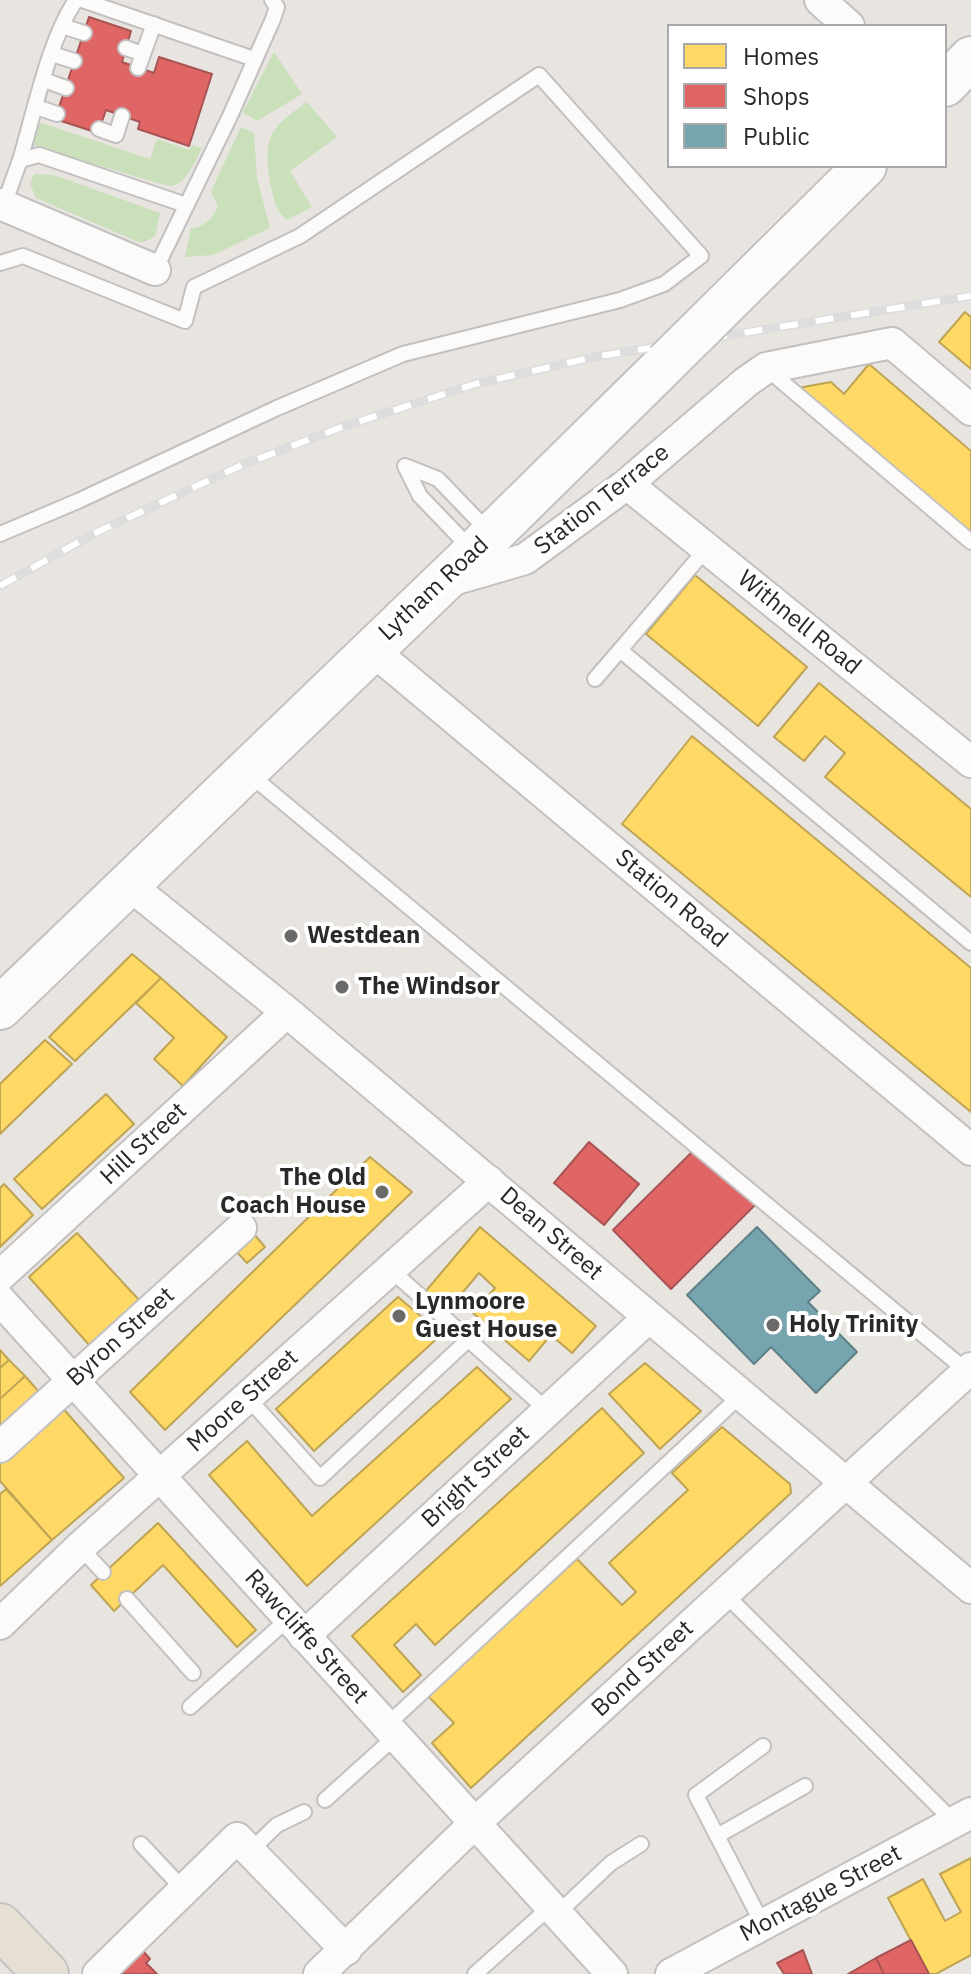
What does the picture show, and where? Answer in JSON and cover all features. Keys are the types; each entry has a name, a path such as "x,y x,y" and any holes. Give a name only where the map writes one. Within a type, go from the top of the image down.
{"highway":[{"path":"0,1926 46,1974"}],"main road":[{"path":"947,83 971,58"},
{"name":"Lytham Road","path":"0,1008 483,544 863,168"}],"street":[{"path":"820,0 847,24"},
{"path":"2,204 155,270"},
{"path":"756,375 892,343 971,410"},
{"name":"Station Terrace","path":"440,584 525,559 627,484 756,375"},
{"name":"Withnell Road","path":"627,484 971,762"},
{"name":"Station Road","path":"371,649 971,1150"},
{"name":"Dean Street","path":"128,884 287,1012 971,1588"},
{"name":"Hill Street","path":"0,1276 287,1012"},
{"name":"Moore Street","path":"0,1624 159,1475 489,1181"},
{"name":"Byron Street","path":"0,1447 241,1228"},
{"name":"Rawcliffe Street","path":"0,1300 476,1822 603,1971"},
{"name":"Bright Street","path":"296,1628 548,1411 648,1318"},
{"name":"Bond Street","path":"319,1974 476,1822 724,1593 846,1481 967,1378"},
{"name":"Montague Street","path":"671,1974 962,1818"},
{"path":"98,1974 184,1890 243,1844 346,1950"}],"lane":[{"path":"2,204 20,160 62,26 79,0 254,59"},
{"path":"155,270 230,116 277,7 272,0"},
{"path":"126,48 141,61 154,24"},
{"path":"62,26 84,33"},
{"path":"52,54 74,61"},
{"path":"0,263 23,256 185,321 194,287 300,236 539,75 701,256 664,284 620,300 403,354 0,534"},
{"path":"44,80 66,88"},
{"path":"36,107 57,114"},
{"path":"99,129 116,135 122,116"},
{"path":"20,160 39,155 54,158 186,205"},
{"path":"756,375 971,542"},
{"path":"405,466 438,479 483,544 420,496 405,466"},
{"path":"595,679 707,548"},
{"path":"620,650 971,943"},
{"path":"247,772 967,1378"},
{"path":"391,1270 548,1411"},
{"path":"247,1397 320,1478 469,1339"},
{"path":"325,1800 391,1731 741,1395"},
{"path":"80,1547 103,1572"},
{"path":"724,1593 962,1818"},
{"path":"127,1599 193,1673"},
{"path":"190,1707 296,1628"},
{"path":"763,1746 696,1795 763,1925"},
{"path":"717,1836 805,1786"},
{"path":"243,1844 304,1812"},
{"path":"141,1844 184,1890"},
{"path":"475,1974 611,1863 641,1844"}],"green space":[{"path":"274,52 302,94 257,121 243,112"},
{"path":"307,102 337,137 290,171 312,207 287,220 273,197 268,171 268,146 276,128"},
{"path":"42,123 150,159 157,139 189,150 192,145 202,148 185,178 168,186 34,145 31,137 37,124"},
{"path":"241,127 254,133 257,178 270,228 213,255 185,257 191,228 208,221 218,207 211,191"},
{"path":"34,174 54,175 160,213 155,237 141,243 36,198 30,184"}],"building: Homes":[{"path":"965,312 971,317 971,369 939,342"},
{"path":"869,364 971,451 971,534 798,388 831,382 844,394"},
{"path":"695,575 807,667 758,726 646,634"},
{"path":"819,683 971,809 971,897 825,777 845,753 825,736 804,761 774,737"},
{"path":"692,736 971,968 971,1112 622,824"},
{"path":"132,954 161,978 75,1061 49,1037"},
{"path":"161,978 227,1037 183,1086 154,1059 174,1038 136,1003"},
{"path":"45,1040 72,1064 0,1134 0,1084"},
{"path":"106,1094 134,1124 42,1209 14,1179"},
{"path":"370,1157 412,1192 165,1430 130,1392"},
{"path":"4,1184 33,1215 0,1247 0,1188"},
{"path":"480,1227 596,1326 572,1353 551,1335 529,1361 473,1313 495,1288 479,1273 447,1311 425,1292"},
{"path":"77,1233 140,1301 90,1346 29,1277"},
{"path":"253,1233 265,1247 247,1263 235,1250"},
{"path":"398,1297 442,1334 314,1451 276,1409"},
{"path":"0,1350 9,1360 0,1368"},
{"path":"9,1360 25,1376 0,1399 0,1368"},
{"path":"645,1363 701,1411 660,1449 609,1394"},
{"path":"477,1367 511,1399 307,1586 209,1475 247,1441 312,1516"},
{"path":"25,1376 40,1393 0,1430 0,1399"},
{"path":"60,1405 124,1478 52,1540 0,1481 0,1460"},
{"path":"602,1408 644,1453 435,1645 416,1624 394,1645 421,1675 403,1692 352,1636"},
{"path":"722,1427 790,1484 791,1493 471,1788 432,1743 454,1723 428,1696 577,1559 622,1605 636,1592 609,1563 688,1490 672,1473"},
{"path":"6,1489 52,1540 0,1586 0,1494"},
{"path":"158,1523 256,1630 237,1647 163,1565 114,1611 91,1585"},
{"path":"971,1858 971,1955 936,1974 929,1974 888,1898 923,1879 945,1921 961,1912 940,1874"}],"building: Shops":[{"path":"89,17 131,31 122,62 154,73 159,57 212,74 189,146 138,129 140,122 106,110 98,133 55,119"},
{"path":"589,1142 639,1184 604,1225 554,1183"},
{"path":"695,1149 758,1202 671,1289 613,1230"},
{"path":"911,1940 929,1974 884,1974 876,1958"},
{"path":"803,1950 812,1974 784,1974 777,1963"},
{"path":"143,1951 150,1959 146,1963 157,1974 118,1974"},
{"path":"876,1958 884,1974 848,1974"}],"building: Public":[{"name":"Holy Trinity","path":"757,1227 820,1291 808,1302 857,1352 816,1393 771,1347 754,1364 687,1295"}],"railway":[{"path":"0,586 93,534 242,465 339,428 475,384 594,357 971,296"}],"place":[{"name":"Westdean","path":"291,936"},
{"name":"The Windsor","path":"342,987"},
{"name":"The Old Coach House","path":"382,1192"},
{"name":"Lynmoore Guest House","path":"399,1316"},
{"name":"Holy Trinity","path":"773,1325"}]}
